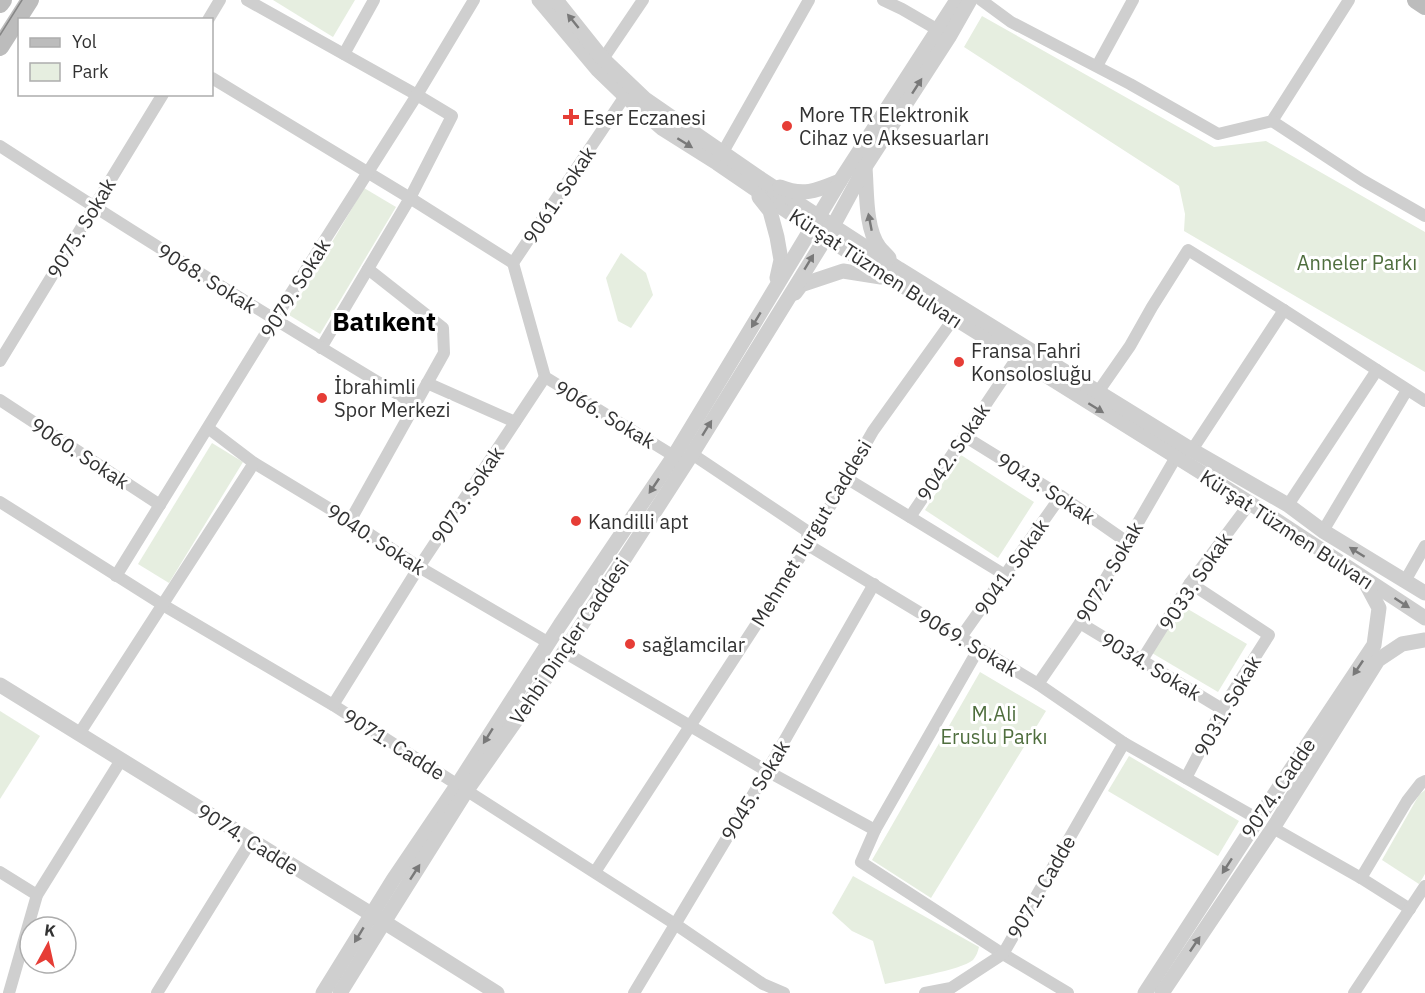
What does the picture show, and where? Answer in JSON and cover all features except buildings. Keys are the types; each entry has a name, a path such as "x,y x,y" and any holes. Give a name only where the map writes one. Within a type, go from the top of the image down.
{"main road":[{"path":"0,4 3,0"},
{"path":"19,18 30,0"},
{"path":"1416,0 1425,6"},
{"path":"0,47 18,19"}],"street":[{"path":"209,18 220,0"},
{"path":"247,0 452,117 410,198 321,348"},
{"path":"344,54 374,0"},
{"name":"9079. Sokak","path":"117,576 474,0"},
{"name":"Kürşat Tüzmen Bulvarı","path":"539,0 597,69 663,129 756,183 896,274 1288,505 1323,531 1425,593"},
{"name":"Kürşat Tüzmen Bulvarı","path":"556,0 603,59 645,99 723,152 756,183"},
{"path":"603,59 643,0"},
{"path":"723,152 809,0"},
{"path":"883,0 944,33"},
{"path":"323,993 377,918 462,787 549,643 674,456 775,288 865,167 944,33 957,0"},
{"path":"822,227 840,181 944,33 970,0"},
{"path":"981,0 1011,22 1097,66 1218,134 1272,121 1349,0"},
{"path":"1097,66 1133,0"},
{"path":"213,79 513,263"},
{"name":"9075. Sokak","path":"0,361 162,96"},
{"name":"9061. Sokak","path":"513,263 625,96"},
{"path":"1272,121 1362,180 1425,216"},
{"name":"9068. Sokak","path":"0,146 274,320 416,405"},
{"path":"865,167 871,230 878,246 896,274"},
{"path":"756,183 793,192 815,191 840,181"},
{"path":"756,183 770,211 777,237 781,260 775,288"},
{"name":"Vehbi Dinçler Caddesi","path":"462,787 564,652 692,454 781,309 822,227"},
{"path":"1098,392 1130,346 1188,250 1425,401"},
{"name":"9066. Sokak","path":"513,263 545,377 674,456"},
{"path":"350,521 444,353 443,328 368,269"},
{"path":"781,309 801,285 843,271 896,274"},
{"name":"Kürşat Tüzmen Bulvarı","path":"896,274 954,318 1250,503 1425,618"},
{"path":"1192,450 1284,310"},
{"name":"Mehmet Turgut Caddesi","path":"595,872 808,545 873,431 954,318"},
{"name":"9042. Sokak","path":"910,517 1017,358"},
{"path":"1288,505 1377,370"},
{"name":"9073. Sokak","path":"333,705 419,567 545,377"},
{"path":"427,383 515,422"},
{"path":"1323,531 1407,390"},
{"name":"9060. Sokak","path":"0,400 160,506"},
{"name":"9040. Sokak","path":"208,428 254,463 350,521 419,567 549,643"},
{"name":"9043. Sokak","path":"964,436 1061,496 1127,542"},
{"name":"9069. Sokak","path":"692,454 807,531 808,545 1038,684 1124,742 1258,819"},
{"name":"9072. Sokak","path":"1038,684 1080,623 1176,457"},
{"path":"79,734 254,463"},
{"path":"846,478 1005,575"},
{"name":"9041. Sokak","path":"961,637 1061,496"},
{"name":"9071. Cadde","path":"0,502 163,605 333,705 595,872 763,984 784,993"},
{"name":"9033. Sokak","path":"1142,660 1190,583 1250,503"},
{"path":"1405,581 1425,546"},
{"name":"9074. Cadde","path":"1145,993 1374,645 1379,608 1362,577"},
{"name":"9031. Sokak","path":"1186,778 1222,709 1269,635 1190,583"},
{"name":"9045. Sokak","path":"634,993 767,771 874,585"},
{"name":"9034. Sokak","path":"1080,623 1222,709"},
{"name":"9074. Cadde","path":"1162,993 1273,828 1378,660 1402,644 1425,640"},
{"path":"979,648 875,830 861,862 1003,954 1068,993"},
{"path":"564,652 767,771 875,830"},
{"name":"9074. Cadde","path":"0,685 496,993"},
{"name":"9071. Cadde","path":"925,993 951,988 1003,954 1124,742"},
{"path":"9,993 37,895 122,760"},
{"path":"1361,878 1407,801 1425,781"},
{"path":"1273,828 1410,909"},
{"path":"157,993 251,841"},
{"path":"0,872 37,895"},
{"path":"1354,993 1425,886"},
{"path":"340,993 377,918"}],"green space":[{"path":"273,0 355,0 333,37"},
{"name":"Anneler Parkı","path":"982,16 1214,147 1266,141 1425,232 1425,372 1184,231 1185,214 1179,186 964,47"},
{"path":"364,188 396,207 320,334 289,315"},
{"path":"621,253 646,273 653,295 631,328 618,321 606,278"},
{"path":"212,443 243,462 169,583 138,564"},
{"path":"961,455 1034,502 998,558 925,510"},
{"path":"1181,605 1247,644 1218,692 1152,653"},
{"name":"M.Ali Eruslu Parkı","path":"980,672 1046,711 931,898 872,860"},
{"path":"0,711 40,736 0,799"},
{"path":"1129,756 1239,821 1218,856 1108,791"},
{"path":"1425,790 1425,874 1419,884 1382,860 1419,795"},
{"path":"853,876 979,947 973,960 945,971 885,984 873,941 852,931 832,913"}],"tram line":[{"path":"0,35 22,0"}],"place":[{"name":"Eser Eczanesi","path":"571,117"},
{"name":"More TR Elektronik Cihaz ve Aksesuarları","path":"787,126"},
{"name":"Fransa Fahri Konsolosluğu","path":"959,362"},
{"name":"İbrahimli Spor Merkezi","path":"322,398"},
{"name":"Kandilli apt","path":"576,521"},
{"name":"sağlamcilar","path":"630,644"}],"district":[{"name":"Batıkent","path":"384,321"}]}
